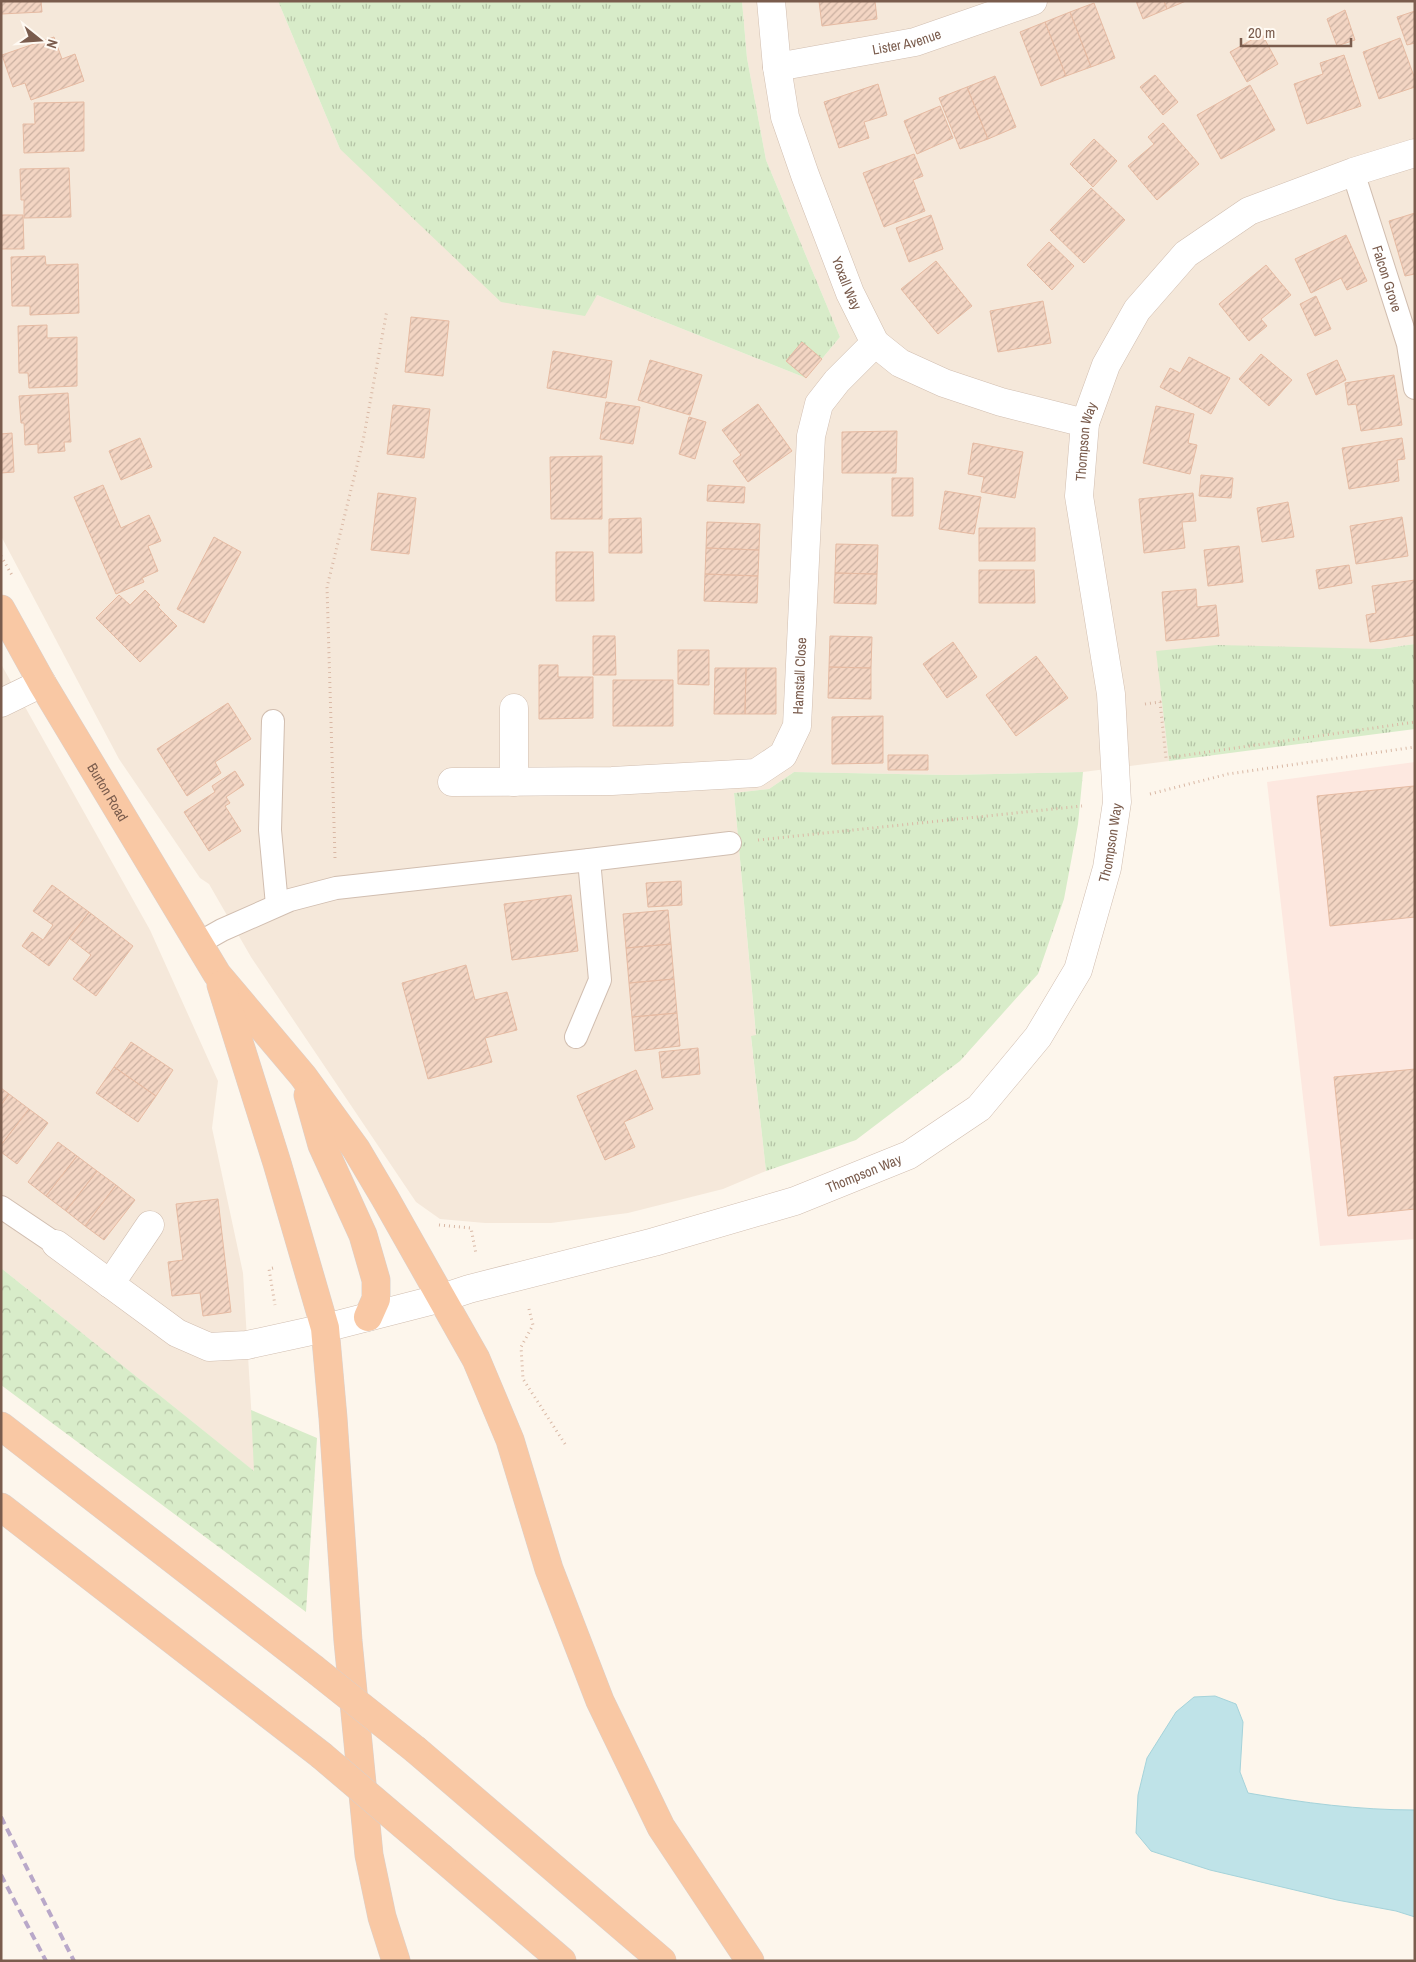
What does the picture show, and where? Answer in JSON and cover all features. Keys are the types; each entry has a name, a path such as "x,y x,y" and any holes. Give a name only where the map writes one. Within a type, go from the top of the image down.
{"highway":[{"name":"Burton Road","path":"1,609 42,683 217,974"},
{"path":"217,974 303,1076 356,1150 476,1359 510,1440 549,1569 600,1701 661,1827 750,1961"},
{"path":"217,974 277,1163 325,1328 348,1641 370,1855 382,1917 396,1961"},
{"path":"303,1076 322,1145 363,1235 376,1280 376,1299 368,1317"},
{"path":"1,1426 416,1750 662,1961"},
{"path":"1,1507 321,1755 562,1961"}],"street":[{"name":"Yoxall Way","path":"770,1 777,67 785,117 850,293 875,343 900,363 944,383 1001,402 1086,423"},
{"name":"Lister Avenue","path":"777,67 915,42 1032,1"},
{"name":"Thompson Way","path":"56,1244 177,1333 209,1347 247,1345 325,1328 442,1298 469,1289 654,1242 795,1201 909,1155 979,1108 1038,1037 1078,970 1107,868 1117,802 1112,694 1079,496 1086,423 1106,365 1137,310 1186,254 1249,211 1353,172 1415,154"},
{"name":"Hamstall Close","path":"452,782 612,781 756,773 783,755 797,726 811,436 819,404 837,380 875,343"},
{"path":"1,703 42,683"},
{"path":"514,708 514,782"},
{"path":"110,1284 150,1225"}],"lane":[{"name":"Falcon Grove","path":"1353,172 1408,344 1415,388"},
{"path":"273,721 270,830 277,905"},
{"path":"200,943 222,930 277,905 336,888 730,843"},
{"path":"576,1037 600,980 590,860"},
{"path":"1,1207 56,1244"}],"path":[{"path":"336,888 327,587 363,441 387,310"},
{"path":"1112,708 1160,702 1166,758 1415,722"},
{"path":"730,843 1117,802 1228,774 1415,747"}],"shaded area":[{"path":"1,1 278,1 340,149 597,295 806,378 840,337 766,160 747,58 742,1 1415,1 1415,644 1380,649 1157,651 1169,761 1083,772 949,775 794,772 769,789 734,793 756,1036 751,1037 766,1171 723,1189 628,1213 551,1223 485,1223 440,1219 416,1202 251,957 209,884 200,878 119,759 1,536"},
{"path":"1,664 150,930 218,1081 212,1128 243,1273 255,1472 1,1268"},
{"path":"1415,762 1415,1239 1320,1246 1267,782"}],"green space":[{"path":"278,1 742,1 747,58 766,160 840,337 806,378 597,295 585,316 501,302 340,149"},
{"path":"1415,644 1415,729 1169,761 1156,651 1217,645 1380,649"},
{"path":"794,772 949,775 1083,772 1078,824 1064,899 1038,974 960,1061 856,1140 766,1171 751,1036 756,1035 734,793 769,789"},
{"path":"1,1268 254,1471 251,1410 317,1438 306,1612 1,1385"}],"water":[{"path":"1215,1696 1236,1704 1243,1722 1240,1772 1248,1793 1332,1805 1373,1809 1415,1810 1415,1917 1396,1911 1337,1900 1210,1870 1151,1851 1136,1833 1138,1795 1147,1758 1176,1712 1194,1697"}],"building":[{"path":"1,1 41,1 42,12 1,14"},
{"path":"819,1 875,1 877,19 822,26"},
{"path":"1136,1 1164,1 1167,9 1143,19"},
{"path":"1164,1 1186,1 1167,9"},
{"path":"1094,3 1115,58 1091,67 1070,12"},
{"path":"1345,10 1355,40 1337,46 1327,19"},
{"path":"1415,11 1415,43 1407,45 1397,17"},
{"path":"1070,12 1091,67 1066,76 1045,22"},
{"path":"1045,22 1066,76 1041,86 1020,32"},
{"path":"1262,34 1278,64 1247,82 1230,52"},
{"path":"54,37 62,59 75,54 84,81 31,100 25,83 13,87 2,55"},
{"path":"1400,38 1415,79 1415,87 1379,99 1363,52"},
{"path":"1344,55 1361,106 1307,124 1294,84 1323,74 1320,63"},
{"path":"1155,75 1178,102 1163,115 1140,87"},
{"path":"995,76 1016,127 988,139 967,87"},
{"path":"878,84 887,115 864,122 869,138 839,148 824,102"},
{"path":"1250,85 1275,130 1221,159 1197,115"},
{"path":"967,87 988,139 960,149 939,98"},
{"path":"84,102 84,151 24,153 23,124 35,124 34,103"},
{"path":"940,106 953,138 917,154 904,121"},
{"path":"1163,123 1199,164 1157,200 1128,166 1154,144 1148,137"},
{"path":"1094,139 1117,161 1093,187 1070,164"},
{"path":"914,154 923,176 913,180 925,211 884,227 863,173"},
{"path":"69,168 71,217 24,218 24,200 21,200 20,169"},
{"path":"1091,188 1125,220 1084,263 1050,230"},
{"path":"1415,213 1415,274 1405,276 1389,221"},
{"path":"1,215 23,215 24,249 1,249"},
{"path":"931,215 943,249 909,262 896,228"},
{"path":"1346,235 1367,281 1347,290 1341,278 1311,293 1295,259"},
{"path":"1049,242 1074,266 1052,290 1027,265"},
{"path":"45,256 46,265 78,264 79,313 30,315 30,306 12,306 11,257"},
{"path":"936,261 972,306 938,334 901,289"},
{"path":"1266,265 1291,295 1261,319 1267,326 1249,341 1219,304"},
{"path":"1316,296 1331,329 1315,336 1300,304"},
{"path":"1043,301 1051,343 998,352 990,311"},
{"path":"411,317 449,321 443,376 405,372"},
{"path":"47,325 47,338 77,337 77,386 29,388 28,373 19,373 18,326"},
{"path":"802,342 822,359 806,378 786,361"},
{"path":"553,351 612,361 606,398 547,388"},
{"path":"1261,354 1292,380 1269,406 1239,379"},
{"path":"1189,357 1230,378 1211,414 1160,387 1170,368 1180,373"},
{"path":"650,360 702,375 690,415 638,400"},
{"path":"1337,360 1346,380 1316,395 1307,374"},
{"path":"1394,375 1402,425 1361,431 1356,404 1348,405 1345,383"},
{"path":"68,393 71,442 64,442 65,451 38,453 38,444 25,445 24,423 21,423 19,396"},
{"path":"606,402 640,407 633,444 600,439"},
{"path":"758,404 792,451 748,482 733,461 741,455 722,430"},
{"path":"393,405 430,409 424,458 387,454"},
{"path":"1156,406 1194,414 1188,443 1197,445 1190,474 1143,463"},
{"path":"689,417 706,422 695,459 679,454"},
{"path":"897,431 896,473 842,473 842,432"},
{"path":"12,433 14,472 1,473 1,434"},
{"path":"140,438 152,467 121,480 109,451"},
{"path":"1402,438 1405,459 1397,460 1399,481 1349,489 1342,448"},
{"path":"973,443 1023,452 1015,498 981,492 984,477 968,474"},
{"path":"602,456 602,519 551,519 550,457"},
{"path":"1201,475 1233,478 1231,498 1199,496"},
{"path":"892,478 913,478 913,516 892,516"},
{"path":"103,485 121,528 149,515 161,541 148,546 158,571 142,578 144,582 116,594 74,497"},
{"path":"708,485 745,487 744,503 707,501"},
{"path":"945,491 981,497 974,534 939,529"},
{"path":"378,493 416,498 409,554 371,550"},
{"path":"1193,493 1196,521 1182,522 1185,548 1144,553 1139,499"},
{"path":"1288,502 1294,537 1262,542 1257,508"},
{"path":"1402,517 1408,556 1356,564 1350,526"},
{"path":"641,518 642,553 609,553 609,519"},
{"path":"707,522 760,524 759,550 706,548"},
{"path":"979,528 1035,528 1035,561 979,561"},
{"path":"214,537 241,552 204,623 177,609"},
{"path":"836,544 878,545 877,574 835,573"},
{"path":"1239,546 1243,582 1208,586 1204,550"},
{"path":"706,548 759,550 758,576 705,574"},
{"path":"556,552 593,552 594,601 556,601"},
{"path":"1349,565 1352,583 1319,589 1316,570"},
{"path":"979,570 1034,570 1035,603 979,603"},
{"path":"835,573 877,574 876,604 834,603"},
{"path":"705,574 758,576 757,603 704,601"},
{"path":"1415,580 1415,635 1370,642 1366,615 1376,613 1372,586"},
{"path":"1196,589 1197,607 1216,605 1219,636 1166,641 1162,592"},
{"path":"145,590 160,605 158,607 177,626 140,662 96,618 119,595 130,605"},
{"path":"593,636 615,636 616,675 593,675"},
{"path":"830,636 872,637 871,668 829,667"},
{"path":"953,642 977,677 947,698 923,664"},
{"path":"678,650 709,650 709,685 678,684"},
{"path":"1036,656 1068,698 1016,736 986,695"},
{"path":"539,665 558,665 558,677 593,677 593,718 539,719"},
{"path":"829,667 871,668 871,699 828,698"},
{"path":"715,668 746,668 745,714 714,714"},
{"path":"746,668 776,668 776,714 745,714"},
{"path":"613,680 673,680 673,726 613,726"},
{"path":"228,703 251,739 215,762 221,773 187,796 157,749"},
{"path":"883,716 883,763 832,764 832,717"},
{"path":"888,755 928,755 928,770 888,770"},
{"path":"235,771 244,785 226,797 230,803 225,806 241,831 209,851 184,812 215,792 212,786"},
{"path":"1414,786 1415,917 1330,926 1317,796"},
{"path":"681,881 682,905 648,907 646,883"},
{"path":"52,885 89,912 49,966 22,946 32,932 43,940 53,925 33,911"},
{"path":"571,895 578,951 512,960 504,904"},
{"path":"668,910 671,944 626,948 623,914"},
{"path":"89,912 133,946 96,996 73,979 91,955 69,938"},
{"path":"671,944 674,979 629,983 626,948"},
{"path":"466,965 475,1000 507,992 517,1030 485,1038 492,1062 428,1079 402,983"},
{"path":"674,979 677,1013 632,1017 629,983"},
{"path":"677,1013 680,1046 635,1051 632,1017"},
{"path":"131,1042 173,1070 156,1096 114,1067"},
{"path":"698,1048 700,1074 662,1078 659,1052"},
{"path":"114,1067 156,1096 138,1122 96,1093"},
{"path":"1415,1069 1415,1209 1348,1216 1334,1077"},
{"path":"636,1070 653,1109 624,1122 635,1147 605,1160 577,1096"},
{"path":"1,1088 9,1094 1,1105"},
{"path":"9,1094 29,1109 1,1145 1,1105"},
{"path":"29,1109 48,1123 17,1164 1,1152 1,1145"},
{"path":"58,1142 77,1156 46,1196 28,1182"},
{"path":"77,1156 97,1171 66,1211 46,1196"},
{"path":"97,1171 116,1185 85,1226 66,1211"},
{"path":"116,1185 135,1200 104,1240 85,1226"},
{"path":"218,1199 231,1312 203,1316 200,1293 172,1296 168,1262 183,1260 176,1204"}],"railway":[{"path":"1,1817 74,1961"},
{"path":"1,1875 46,1961"}]}
